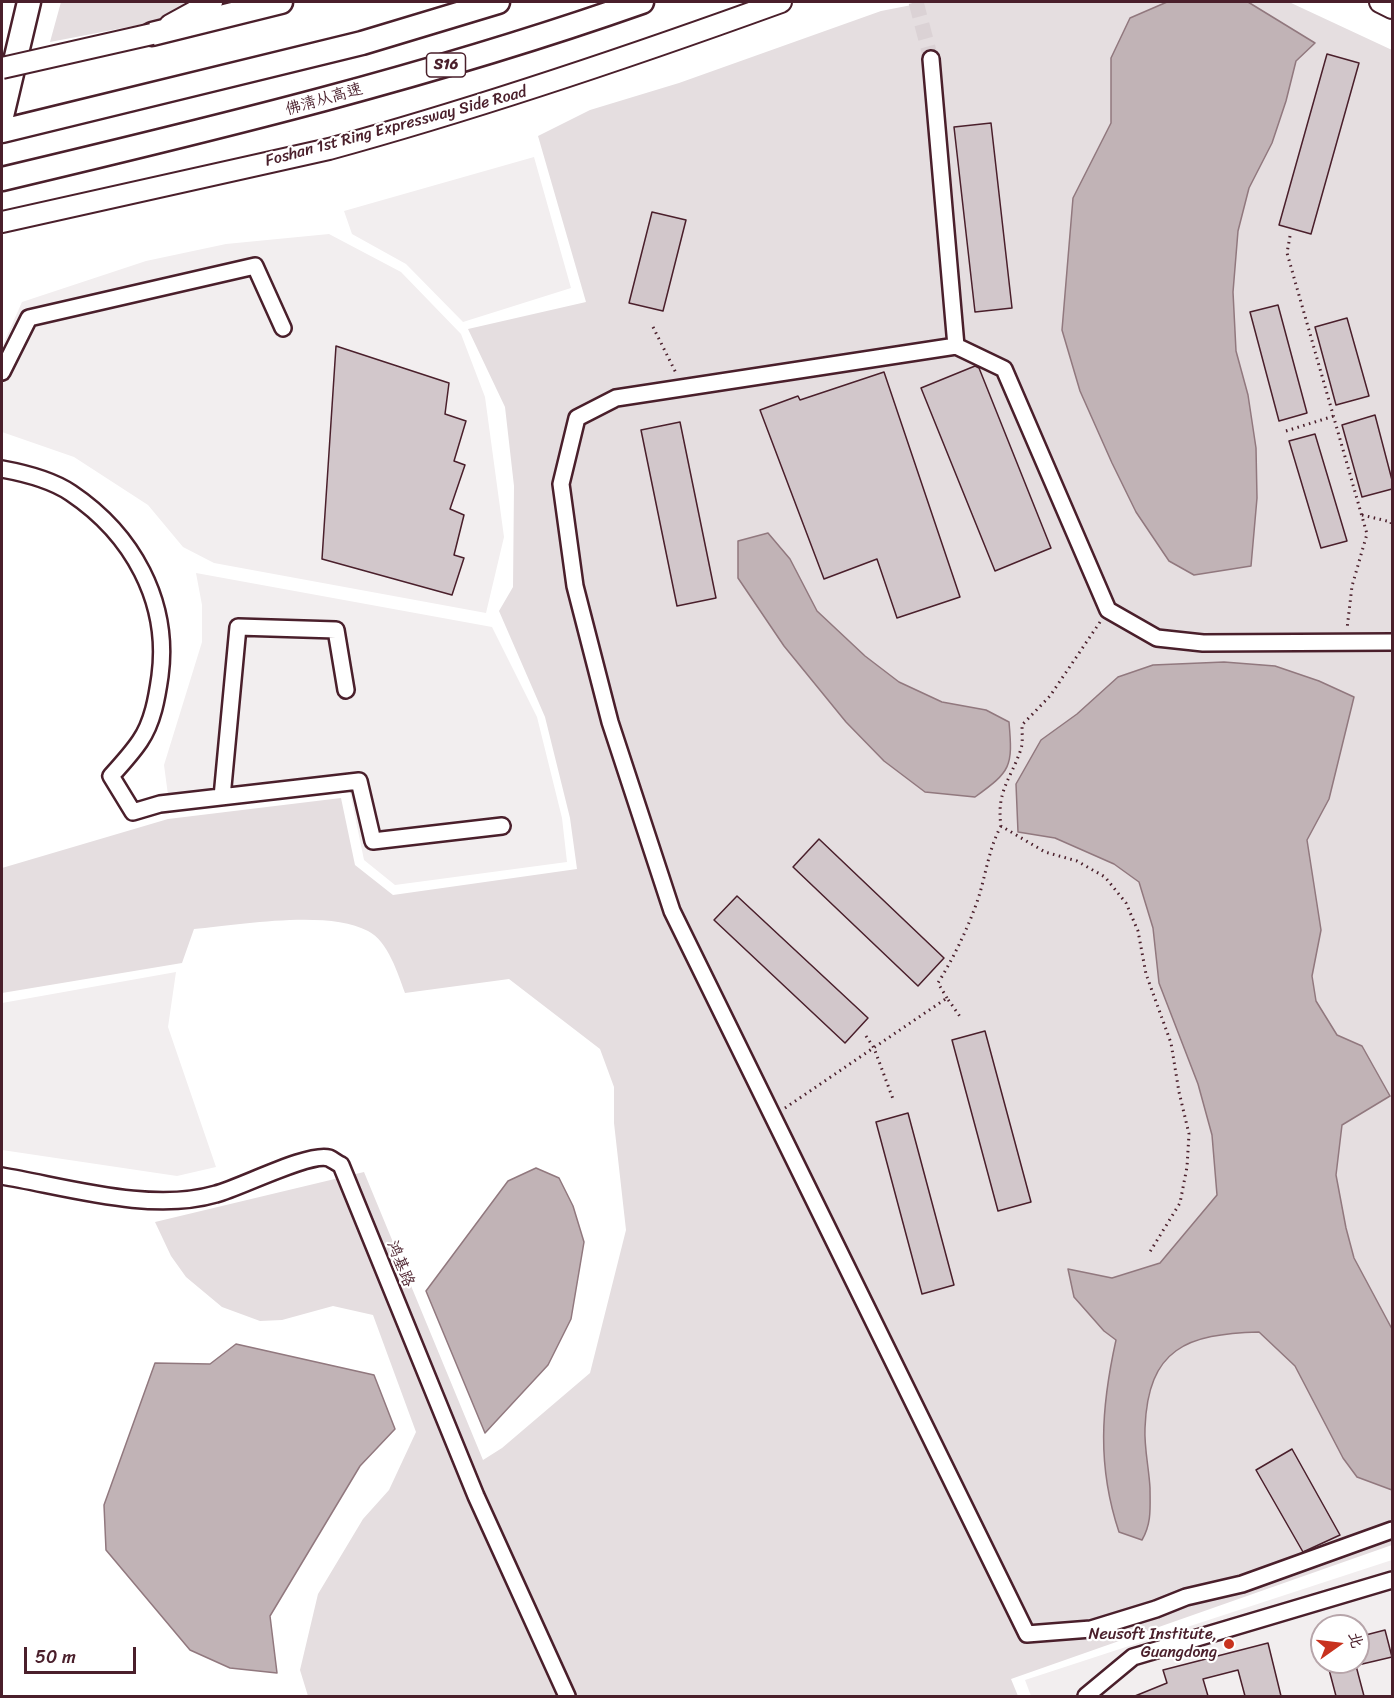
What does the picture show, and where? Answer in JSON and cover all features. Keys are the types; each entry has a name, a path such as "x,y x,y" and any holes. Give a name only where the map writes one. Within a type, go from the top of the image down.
{"highway":[{"path":"2,116 29,2"},
{"path":"152,34 281,2"},
{"path":"2,131 362,43 498,2"},
{"name":"佛清从高速","path":"2,179 311,104 464,60 642,2"}],"main road":[{"path":"2,68 152,34 212,2"},
{"name":"Foshan 1st Ring Expressway Side Road","path":"2,222 328,149 530,91 781,2"},
{"path":"1380,2 1392,8"}],"street":[{"path":"931,59 956,346"},
{"path":"2,372 29,318 255,266 283,328"},
{"path":"1392,642 1203,643 1157,638 1108,610 1004,369 956,346 616,398 577,418 561,484 575,586 607,711 669,899 1027,1634 1091,1629 1156,1610 1186,1597 1242,1584 1392,1530"},
{"path":"2,469 22,473 69,491 100,517 144,571 154,597 163,649 156,703 141,740 111,776 133,812 160,804 359,782 373,841 502,826"},
{"path":"222,797 238,627 336,630 346,690"},
{"name":"鸿基路","path":"2,1176 135,1199 179,1201 215,1195 310,1159 328,1158 341,1165 476,1496 567,1696"},
{"path":"1086,1696 1133,1657 1392,1580"}],"path":[{"path":"1290,236 1287,254 1366,534 1352,586 1346,643"},
{"path":"653,327 684,388"},
{"path":"1286,431 1334,416"},
{"path":"1362,515 1391,522 1392,528"},
{"path":"961,1018 938,983 958,948 978,900 990,851 1001,826 999,810 1002,787 1022,747 1022,725 1050,696 1108,610"},
{"path":"1001,826 1045,852 1077,861 1106,877 1126,903 1138,932 1146,974 1172,1043 1179,1092 1189,1134 1187,1167 1180,1203 1148,1255"},
{"path":"773,1116 947,998"},
{"path":"866,1036 874,1048 893,1099"}],"shaded area":[{"path":"61,2 192,2 154,22 50,42"},
{"path":"927,2 1289,2 1392,50 1392,1545 1011,1679 1018,1696 308,1696 300,1670 318,1594 363,1519 389,1490 416,1432 373,1315 333,1306 282,1320 260,1321 222,1307 186,1277 171,1256 155,1222 364,1172 483,1460 502,1448 590,1373 626,1230 614,1123 614,1087 600,1049 509,979 405,993 387,950 375,936 351,924 330,921 283,920 194,929 182,963 2,993 2,868 168,819 341,798 355,865 393,895 577,869 570,818 545,717 499,611 513,587 514,486 505,407 468,329 586,302 538,136 590,110 679,83 881,11"},
{"path":"1167,2 1248,2 1315,43 1296,61 1272,143 1249,188 1238,231 1233,292 1236,351 1248,395 1256,448 1257,498 1251,566 1194,575 1169,561 1136,512 1080,391 1062,330 1073,198 1111,123 1111,58 1130,18"},
{"path":"534,157 571,288 463,322 406,264 352,234 344,211"},
{"path":"329,234 401,272 461,334 485,397 504,537 486,613 214,563 183,547 148,505 74,457 2,432 2,347 22,302 146,261 226,244"},
{"path":"768,533 790,559 817,611 865,656 899,682 942,702 986,710 1009,722 1009,759 1003,774 996,781 975,797 925,792 884,761 846,722 784,646 738,578 738,541"},
{"path":"196,573 492,627 537,717 562,818 567,862 395,885 364,860 350,792 170,810 164,765 202,642 202,605"},
{"path":"1224,662 1275,666 1319,681 1354,697 1329,799 1307,840 1321,930 1312,976 1316,1001 1337,1035 1362,1046 1390,1096 1342,1125 1336,1175 1354,1258 1392,1329 1392,1490 1357,1477 1343,1458 1295,1366 1259,1332 1211,1337 1192,1342 1176,1351 1163,1363 1154,1380 1148,1401 1145,1428 1150,1515 1142,1540 1119,1532 1107,1484 1104,1460 1105,1413 1116,1340 1104,1331 1074,1297 1068,1269 1112,1278 1160,1263 1217,1195 1212,1135 1198,1084 1159,983 1153,928 1139,882 1114,864 1055,838 1018,832 1016,784 1041,740 1077,714 1118,677 1153,665"},
{"path":"176,972 168,1027 216,1167 177,1176 2,1150 2,1003"},
{"path":"536,1168 559,1178 573,1206 584,1242 571,1319 548,1365 485,1433 426,1291 508,1181"},
{"path":"236,1344 374,1375 395,1429 360,1466 270,1616 277,1673 230,1668 190,1650 106,1550 104,1505 155,1363 210,1364"},
{"name":"Neusoft Institute, Guangdong","path":"1392,1560 1392,1696 1031,1696 1025,1680"}],"building":[{"path":"1327,54 1359,63 1311,234 1279,225"},
{"path":"991,123 1012,308 975,312 954,127"},
{"path":"652,212 686,220 663,311 629,303"},
{"path":"1278,305 1307,413 1279,421 1250,312"},
{"path":"1347,318 1369,396 1336,405 1315,327"},
{"path":"336,346 449,383 445,414 466,421 454,461 465,465 450,509 464,515 454,555 464,558 452,595 322,559"},
{"path":"975,366 979,368 1051,548 995,571 921,388"},
{"path":"884,372 960,597 897,618 877,559 824,579 760,410 798,396 800,400"},
{"path":"1375,415 1392,480 1392,489 1362,497 1342,425"},
{"path":"680,422 716,598 677,606 641,430"},
{"path":"1315,434 1347,541 1321,548 1289,441"},
{"path":"819,839 944,958 918,986 793,867"},
{"path":"737,896 868,1018 845,1043 714,920"},
{"path":"985,1031 1031,1202 998,1211 952,1040"},
{"path":"908,1113 954,1285 922,1294 876,1122"},
{"path":"1292,1449 1340,1535 1303,1552 1256,1470"},
{"path":"1385,1630 1392,1657 1370,1662 1370,1634"},
{"path":"1268,1643 1281,1696 1245,1696 1238,1670 1203,1679 1208,1696 1135,1696 1167,1683 1163,1670"},
{"path":"1330,1674 1358,1674 1364,1696 1336,1696"}],"tunnel":[{"path":"916,2 931,59"}],"place":[{"name":"Neusoft Institute, Guangdong","path":"1229,1644"}]}
